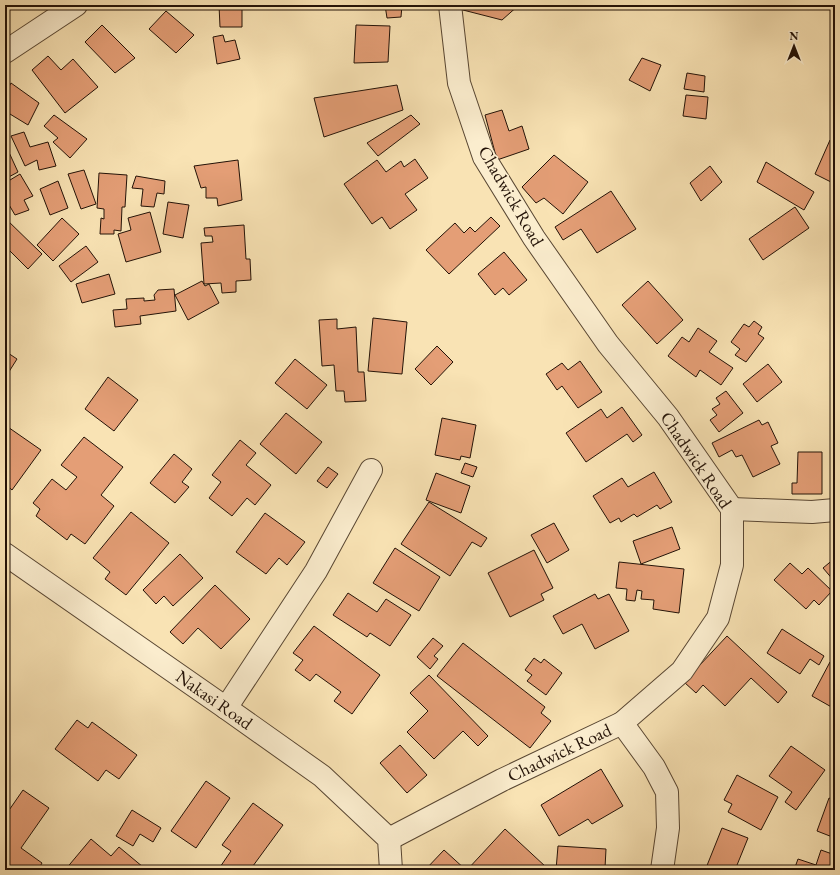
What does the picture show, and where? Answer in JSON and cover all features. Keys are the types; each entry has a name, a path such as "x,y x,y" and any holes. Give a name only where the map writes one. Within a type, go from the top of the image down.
{"street":[{"path":"5,52 76,5"},
{"name":"Chadwick Road","path":"389,839 502,780 622,724 682,671 718,618 732,565 732,509 668,418 599,331 534,238 484,157 460,84 450,5"},
{"path":"226,708 316,571 371,470"},
{"path":"732,509 812,512 835,510"},
{"name":"Nakasi Road","path":"5,554 322,776 389,839"},
{"path":"622,724 654,767 667,792 668,828 662,870"},
{"path":"389,839 391,870"}],"building":[{"path":"219,5 242,5 242,27 220,27"},
{"path":"385,5 402,5 401,17 387,18"},
{"path":"464,5 519,5 502,20 463,10"},
{"path":"166,11 194,35 176,53 149,29"},
{"path":"102,25 135,58 115,73 85,42"},
{"path":"356,25 390,26 388,62 354,63"},
{"path":"223,35 225,42 235,40 240,59 217,64 213,37"},
{"path":"48,56 61,70 73,59 98,87 65,113 32,70"},
{"path":"642,58 661,65 650,91 629,80"},
{"path":"687,73 705,76 704,92 684,89"},
{"path":"11,83 39,103 28,125 5,111 5,94"},
{"path":"397,85 403,110 324,137 314,98"},
{"path":"686,95 708,97 706,119 683,116"},
{"path":"502,110 509,131 522,126 529,149 497,160 485,115"},
{"path":"54,115 87,139 70,158 53,142 58,138 44,126"},
{"path":"411,115 420,124 378,156 367,143"},
{"path":"24,132 30,147 48,142 56,166 39,170 37,160 25,166 11,136"},
{"path":"830,140 835,142 835,184 815,174"},
{"path":"7,148 18,172 5,179 5,149"},
{"path":"554,155 588,182 563,214 544,198 536,203 522,187"},
{"path":"415,159 428,178 405,194 417,210 390,229 382,217 372,224 344,184 377,160 386,172 401,161 404,167"},
{"path":"238,160 242,200 218,206 217,198 206,198 206,187 201,188 194,166"},
{"path":"766,162 814,192 804,210 757,182"},
{"path":"710,166 722,182 701,201 690,183"},
{"path":"84,170 96,204 81,209 68,174"},
{"path":"99,173 127,175 125,207 122,207 121,231 114,230 114,234 100,234 101,218 104,219 104,209 97,208"},
{"path":"20,174 33,196 24,200 29,210 15,215 5,198 5,183"},
{"path":"136,176 165,181 164,194 157,193 154,207 141,206 143,189 132,188"},
{"path":"58,181 68,208 50,215 40,189"},
{"path":"611,191 636,229 597,253 581,229 563,240 555,227"},
{"path":"168,202 189,205 183,238 163,234"},
{"path":"795,207 809,228 763,260 749,239"},
{"path":"150,212 161,252 126,262 118,234 131,230 128,218"},
{"path":"491,217 500,226 449,274 426,250 455,223 464,233 470,227 475,232"},
{"path":"5,218 42,254 28,269 5,246"},
{"path":"62,218 79,234 53,261 37,245"},
{"path":"244,225 246,259 250,259 251,280 236,281 236,292 222,293 221,283 204,284 201,243 213,242 212,236 205,236 204,228"},
{"path":"86,246 98,262 71,282 59,266"},
{"path":"504,252 527,280 509,295 503,288 495,295 478,274"},
{"path":"109,274 115,294 82,303 76,284"},
{"path":"202,281 205,286 209,284 219,303 188,320 175,295"},
{"path":"648,281 683,320 657,344 622,305"},
{"path":"174,289 176,311 140,316 141,324 115,327 113,310 127,309 126,299 144,298 144,301 155,300 154,295 158,290"},
{"path":"373,318 407,322 402,374 368,371"},
{"path":"337,319 337,329 356,327 358,372 364,372 366,401 345,402 344,391 336,391 334,365 322,366 319,320"},
{"path":"754,321 762,327 758,334 764,338 746,362 735,355 740,349 731,342 744,324 749,327"},
{"path":"698,328 717,341 709,352 733,368 721,385 700,370 696,377 668,356 682,337 689,342"},
{"path":"437,346 453,362 431,385 415,369"},
{"path":"5,351 17,359 5,378"},
{"path":"295,359 327,385 307,409 275,383"},
{"path":"580,361 602,392 578,408 562,386 557,390 546,374 562,363 568,370"},
{"path":"768,364 782,382 757,402 743,384"},
{"path":"108,377 138,400 114,431 85,409"},
{"path":"726,391 743,413 719,432 710,420 717,415 712,409 720,404 716,398"},
{"path":"622,407 642,435 633,442 627,434 586,462 566,433 601,409 607,418"},
{"path":"286,413 322,442 296,474 260,444"},
{"path":"442,418 476,425 470,458 461,456 460,460 435,455"},
{"path":"759,420 762,425 768,422 778,443 771,446 780,464 753,477 742,455 736,457 732,450 719,457 712,443"},
{"path":"5,425 41,450 12,490 5,484"},
{"path":"84,437 123,467 101,495 114,506 85,544 71,534 67,540 36,516 40,509 33,503 52,479 66,490 77,477 61,465"},
{"path":"240,440 256,453 246,465 271,485 255,505 247,498 232,516 209,498 221,482 212,475"},
{"path":"798,452 822,452 822,494 792,494 792,483 797,483"},
{"path":"174,454 192,469 182,482 189,487 175,503 150,483"},
{"path":"465,463 477,467 473,477 461,473"},
{"path":"328,467 338,474 327,488 317,481"},
{"path":"654,472 672,502 660,509 657,505 637,517 634,514 621,522 619,518 610,523 593,496 622,478 628,487"},
{"path":"436,473 470,486 461,513 426,500"},
{"path":"429,502 487,538 481,547 472,542 450,576 401,544"},
{"path":"131,512 169,543 126,595 105,579 110,572 93,558"},
{"path":"265,513 305,542 287,565 279,558 266,574 236,552"},
{"path":"554,523 569,550 547,563 531,535"},
{"path":"672,527 680,549 641,564 633,541"},
{"path":"395,548 440,577 419,611 373,583"},
{"path":"534,550 553,588 541,594 544,600 510,617 488,573"},
{"path":"180,554 203,578 173,606 164,596 156,604 143,590"},
{"path":"835,558 835,582 823,568"},
{"path":"619,562 684,569 679,613 653,609 654,600 641,599 642,591 637,590 635,601 626,600 627,589 616,588"},
{"path":"790,563 802,574 808,568 832,591 819,605 814,600 806,609 774,580"},
{"path":"215,585 250,619 221,649 198,628 183,644 170,632"},
{"path":"348,593 377,612 386,599 411,615 390,646 370,633 367,637 333,615"},
{"path":"595,594 598,599 609,594 629,631 595,649 582,624 563,634 553,616"},
{"path":"314,626 380,675 352,714 334,701 341,692 316,674 310,681 295,670 303,660 293,653"},
{"path":"782,629 824,656 819,665 810,659 800,674 767,653"},
{"path":"727,636 787,692 778,703 751,678 725,706 703,685 696,693 684,682"},
{"path":"433,638 443,646 434,656 438,659 430,669 417,657"},
{"path":"463,643 545,707 541,713 551,721 530,748 437,676"},
{"path":"534,658 541,663 544,659 562,673 546,695 527,681 532,675 525,670"},
{"path":"830,662 835,665 835,709 812,696"},
{"path":"429,675 488,736 478,746 463,731 434,759 407,732 428,711 410,693"},
{"path":"77,720 88,728 92,722 137,755 119,779 106,770 98,781 55,749"},
{"path":"400,745 427,775 407,793 380,763"},
{"path":"791,746 825,770 796,810 785,802 792,792 769,776"},
{"path":"601,769 623,806 592,824 588,819 559,836 541,805"},
{"path":"737,775 778,797 761,830 728,812 732,804 724,800"},
{"path":"206,781 230,798 196,848 171,831"},
{"path":"23,790 49,808 21,848 42,863 38,870 5,870 5,816"},
{"path":"829,798 835,800 835,838 817,831"},
{"path":"253,803 283,825 250,870 218,870 231,851 222,845"},
{"path":"132,810 161,828 153,842 140,834 133,846 116,836"},
{"path":"722,828 748,838 735,870 710,870 706,868"},
{"path":"505,829 546,867 543,870 467,870"},
{"path":"91,839 111,856 119,847 143,867 141,870 65,870"},
{"path":"558,846 606,849 605,868 580,866 580,870 556,870"},
{"path":"444,850 466,870 425,870"},
{"path":"821,850 835,855 835,870 794,870 798,859 816,865"}]}
